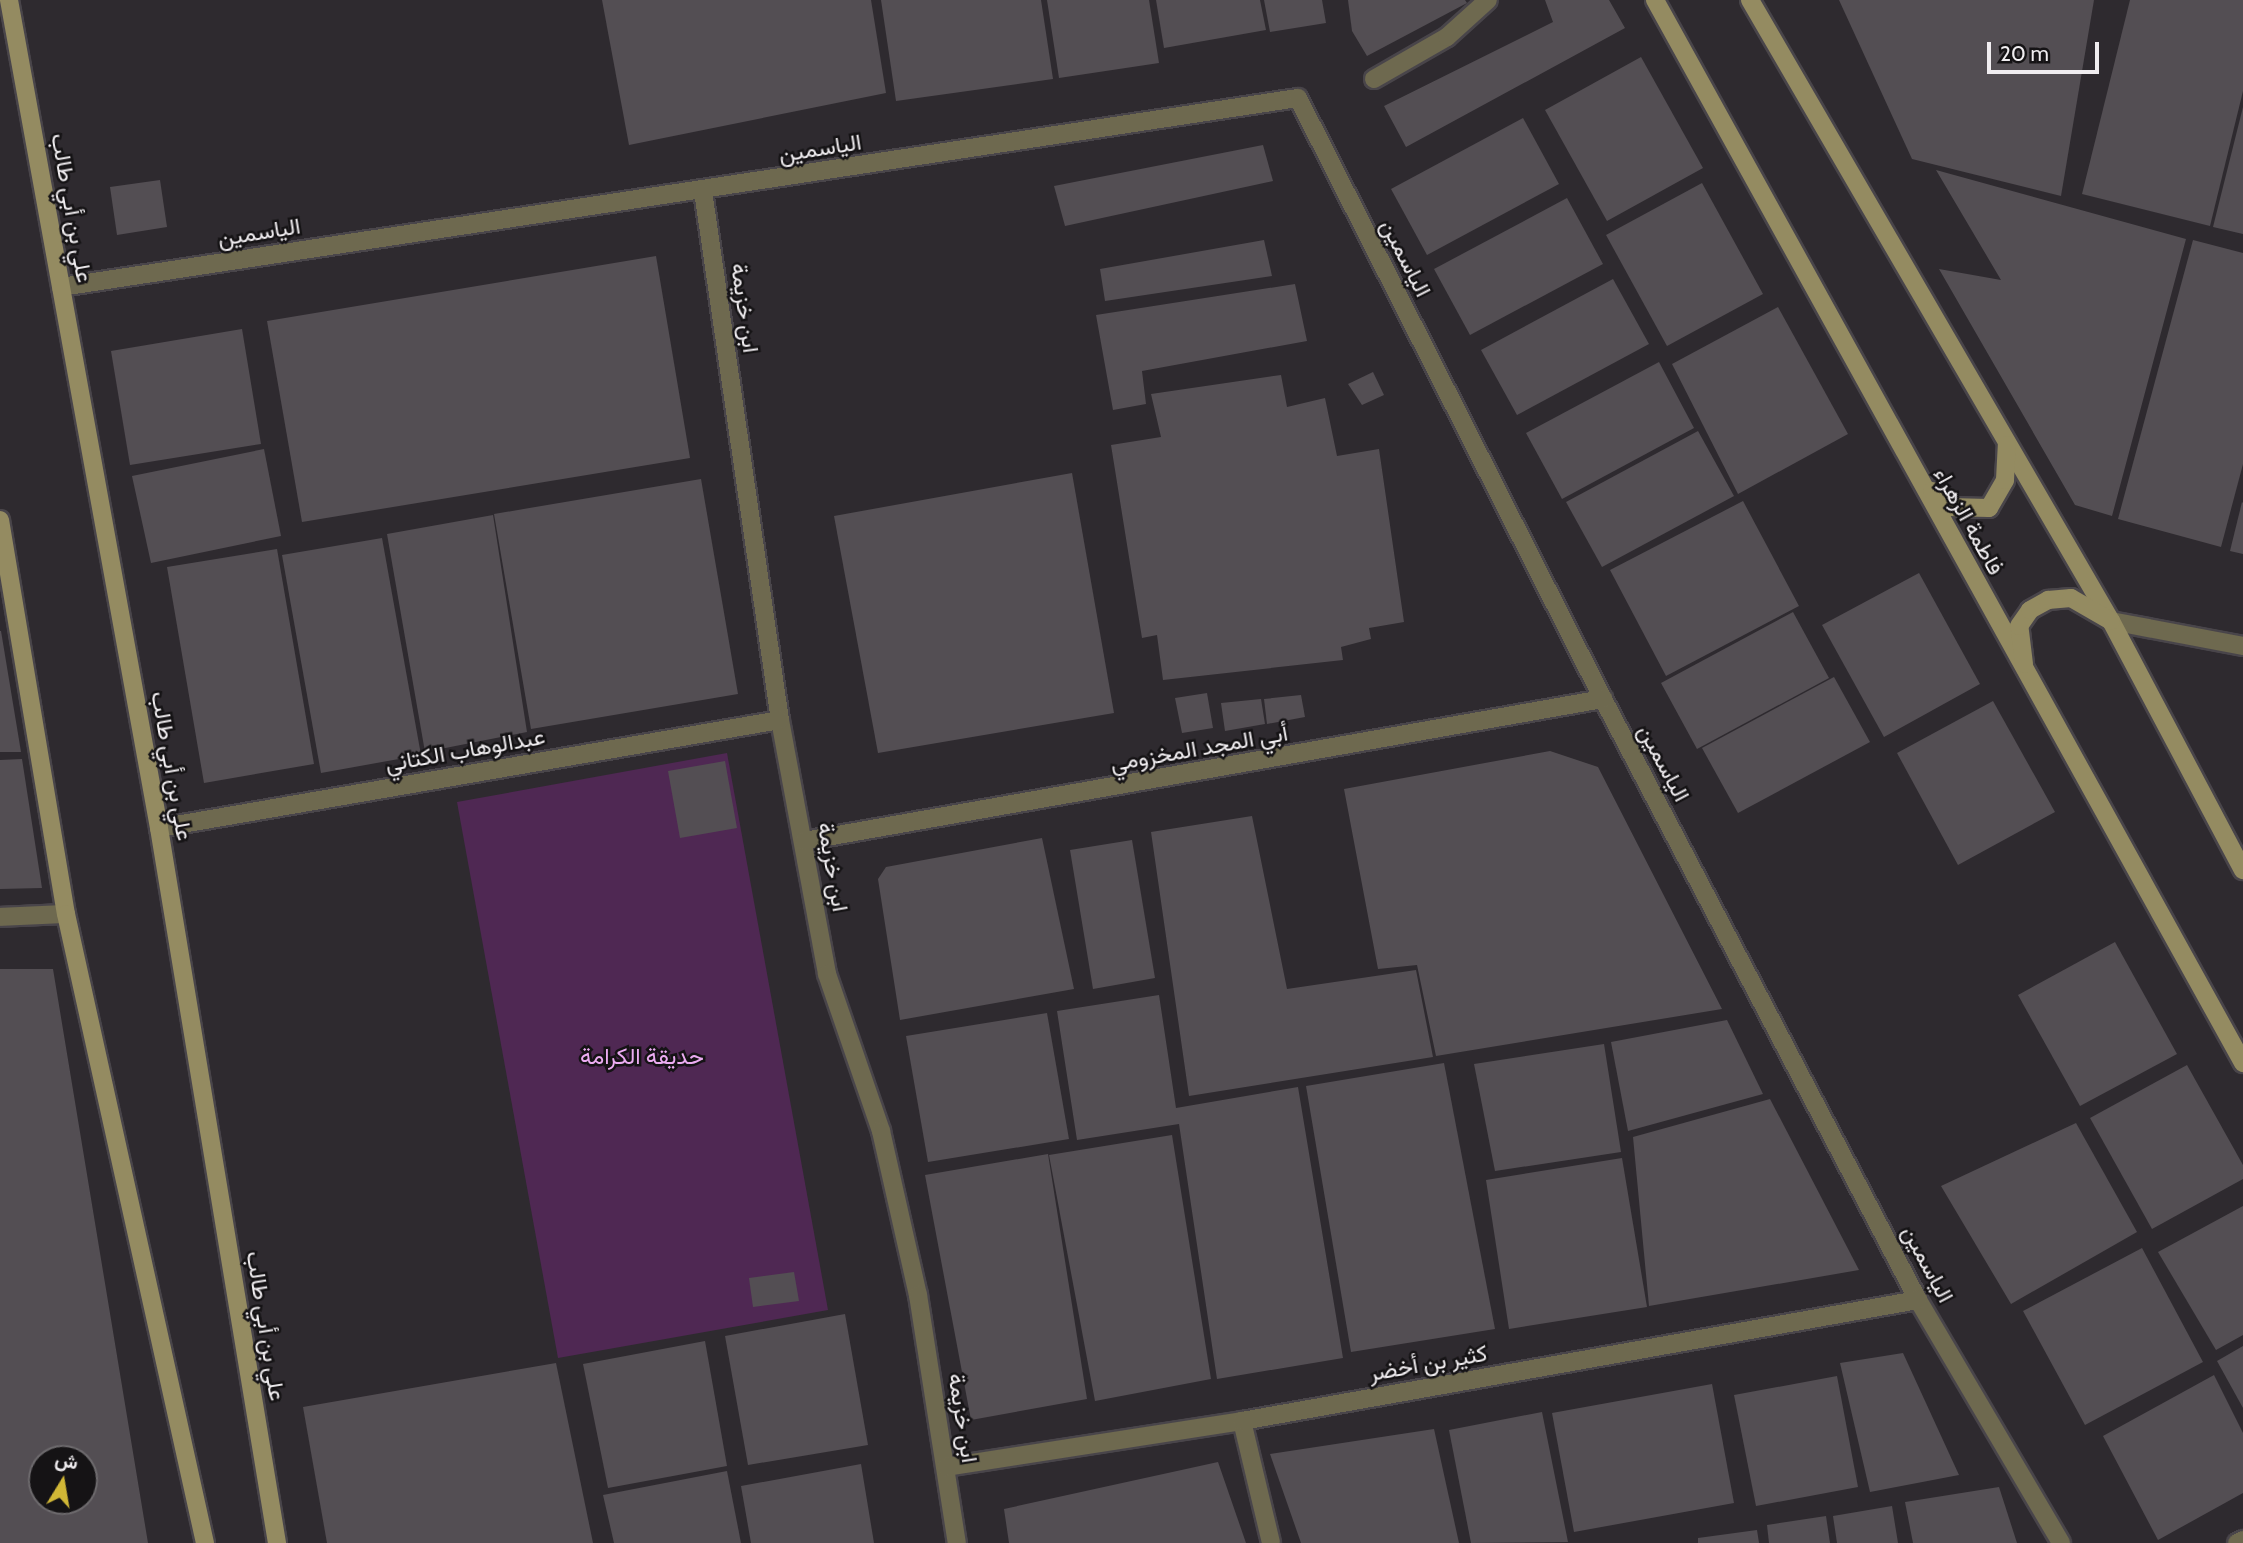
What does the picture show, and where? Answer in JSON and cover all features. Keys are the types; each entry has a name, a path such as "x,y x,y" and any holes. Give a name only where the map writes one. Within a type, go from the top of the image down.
{"main road":[{"name":"علي بن أبي طالب","path":"9,0 159,828 276,1543"},
{"name":"فاطمة الزهراء","path":"1656,0 2025,673 2243,1063"},
{"path":"1751,0 2111,621 2243,870"},
{"path":"1917,477 1949,508 1989,508 2000,496 2009,466 2007,442"},
{"path":"0,520 66,915 205,1543"},
{"path":"2025,673 2019,626 2030,610 2070,598 2111,621"}],"street":[{"path":"1374,79 1447,37 1488,0"},
{"name":"الياسمين","path":"61,287 1298,98 1603,699 1919,1300 2061,1543"},
{"name":"ابن خزيمة","path":"703,191 780,720 827,974 881,1131 946,1467 957,1543"},
{"path":"2111,621 2243,646"},
{"name":"أبي المجد المخزومي","path":"804,841 1603,699"},
{"name":"عبدالوهاب الكتاني","path":"159,828 780,720"},
{"path":"0,917 66,915"},
{"name":"كثير بن أخضر","path":"946,1467 1242,1421 1919,1300"},
{"path":"1242,1421 1271,1543"},
{"path":"2237,1543 2243,1540"}],"green space":[{"name":"حديقة الكرامة","path":"727,753 828,1310 558,1358 457,802"}],"building":[{"path":"602,0 871,0 886,93 629,145"},
{"path":"881,0 1041,0 1053,79 896,101"},
{"path":"1047,0 1149,0 1159,63 1059,78"},
{"path":"1156,0 1260,0 1266,30 1164,48"},
{"path":"1264,0 1322,0 1326,23 1270,32"},
{"path":"1348,0 1465,0 1467,3 1367,56 1352,31"},
{"path":"1545,0 1609,0 1625,28 1406,147 1384,106 1553,22"},
{"path":"1839,0 2094,0 2061,196 1912,159"},
{"path":"2130,0 2243,0 2243,91 2210,226 2082,194"},
{"path":"1641,57 1703,168 1607,221 1545,110"},
{"path":"2243,107 2243,234 2213,227"},
{"path":"1523,118 1559,184 1427,255 1391,189"},
{"path":"1263,145 1273,181 1065,226 1054,186"},
{"path":"1936,170 2186,239 2112,516 2075,505 1939,269 2001,280"},
{"path":"160,180 167,227 117,235 110,187"},
{"path":"1702,183 1763,294 1667,346 1606,235"},
{"path":"1567,198 1603,264 1470,335 1434,269"},
{"path":"1264,240 1272,276 1105,301 1100,269"},
{"path":"2193,240 2243,253 2243,464 2221,547 2118,519"},
{"path":"656,256 690,458 302,522 267,321"},
{"path":"1613,279 1649,344 1517,415 1481,350"},
{"path":"1295,284 1307,341 1142,371 1146,404 1113,410 1096,315"},
{"path":"1778,307 1848,434 1738,494 1672,364"},
{"path":"242,329 261,444 130,465 111,351"},
{"path":"1659,362 1694,428 1562,499 1526,433"},
{"path":"1373,372 1384,395 1362,405 1348,384"},
{"path":"1281,375 1287,407 1325,398 1337,456 1379,449 1404,622 1369,628 1371,639 1341,647 1343,660 1163,680 1157,635 1142,638 1111,445 1161,437 1151,394"},
{"path":"1698,431 1734,496 1602,567 1566,502"},
{"path":"264,449 281,536 151,563 132,476"},
{"path":"1072,473 1114,713 878,753 834,516"},
{"path":"701,479 738,694 531,729 494,514"},
{"path":"1743,501 1799,606 1666,676 1610,570"},
{"path":"2243,503 2243,554 2230,551"},
{"path":"493,515 527,732 425,752 387,534"},
{"path":"382,538 421,755 321,773 282,555"},
{"path":"277,549 314,764 204,783 167,567"},
{"path":"1919,573 1980,684 1884,737 1822,625"},
{"path":"1793,612 1829,678 1697,749 1661,683"},
{"path":"1,631 21,752 0,752"},
{"path":"1834,677 1870,742 1738,813 1702,748"},
{"path":"1207,693 1213,728 1182,733 1175,698"},
{"path":"1301,695 1305,717 1267,724 1264,699"},
{"path":"1261,699 1265,724 1225,731 1221,703"},
{"path":"1993,701 2055,812 1958,865 1897,753"},
{"path":"1550,751 1598,767 1722,1009 1436,1056 1417,965 1378,969 1344,789"},
{"path":"22,759 42,888 0,889 0,760"},
{"path":"725,761 737,828 680,838 668,771"},
{"path":"1252,816 1287,989 1416,970 1433,1057 1189,1096 1151,832"},
{"path":"1042,838 1074,989 900,1020 878,879 886,867"},
{"path":"1132,840 1155,978 1093,989 1070,850"},
{"path":"2115,942 2177,1054 2080,1106 2018,995"},
{"path":"0,969 53,969 148,1543 0,1543"},
{"path":"1159,995 1176,1108 1298,1087 1343,1358 1217,1379 1179,1124 1077,1140 1057,1011"},
{"path":"1047,1013 1069,1139 928,1162 906,1036"},
{"path":"1727,1020 1763,1094 1628,1131 1611,1042"},
{"path":"1604,1044 1621,1152 1495,1171 1474,1064"},
{"path":"1444,1063 1495,1329 1351,1352 1306,1086"},
{"path":"2187,1065 2243,1165 2243,1179 2152,1229 2090,1118"},
{"path":"1770,1099 1859,1270 1649,1306 1633,1137"},
{"path":"2076,1123 2137,1232 2011,1304 1941,1186"},
{"path":"1172,1135 1211,1379 1095,1401 1049,1155"},
{"path":"1048,1154 1087,1399 971,1420 925,1175"},
{"path":"1622,1158 1647,1307 1509,1329 1486,1180"},
{"path":"2243,1206 2243,1335 2216,1350 2158,1252"},
{"path":"2142,1248 2203,1362 2085,1425 2023,1311"},
{"path":"794,1272 799,1301 753,1307 749,1278"},
{"path":"845,1314 868,1445 748,1465 725,1336"},
{"path":"705,1341 727,1466 608,1488 583,1364"},
{"path":"2243,1346 2243,1408 2217,1361"},
{"path":"1903,1353 1959,1475 1870,1492 1840,1363"},
{"path":"556,1363 593,1543 327,1543 303,1407"},
{"path":"2214,1375 2243,1433 2243,1493 2158,1540 2103,1436"},
{"path":"1837,1376 1858,1487 1756,1506 1734,1395"},
{"path":"1712,1384 1734,1503 1574,1532 1552,1413"},
{"path":"1542,1412 1568,1542 1471,1543 1449,1430"},
{"path":"1434,1429 1459,1543 1301,1543 1270,1454"},
{"path":"1218,1462 1246,1543 1009,1543 1004,1509"},
{"path":"861,1464 874,1543 751,1543 741,1486"},
{"path":"727,1471 741,1543 614,1543 603,1495"},
{"path":"1999,1487 2017,1543 1913,1543 1905,1502"},
{"path":"1892,1506 1898,1543 1837,1543 1833,1516"},
{"path":"1826,1516 1830,1543 1769,1543 1767,1525"},
{"path":"1757,1530 1759,1543 1698,1543 1698,1538"}]}
